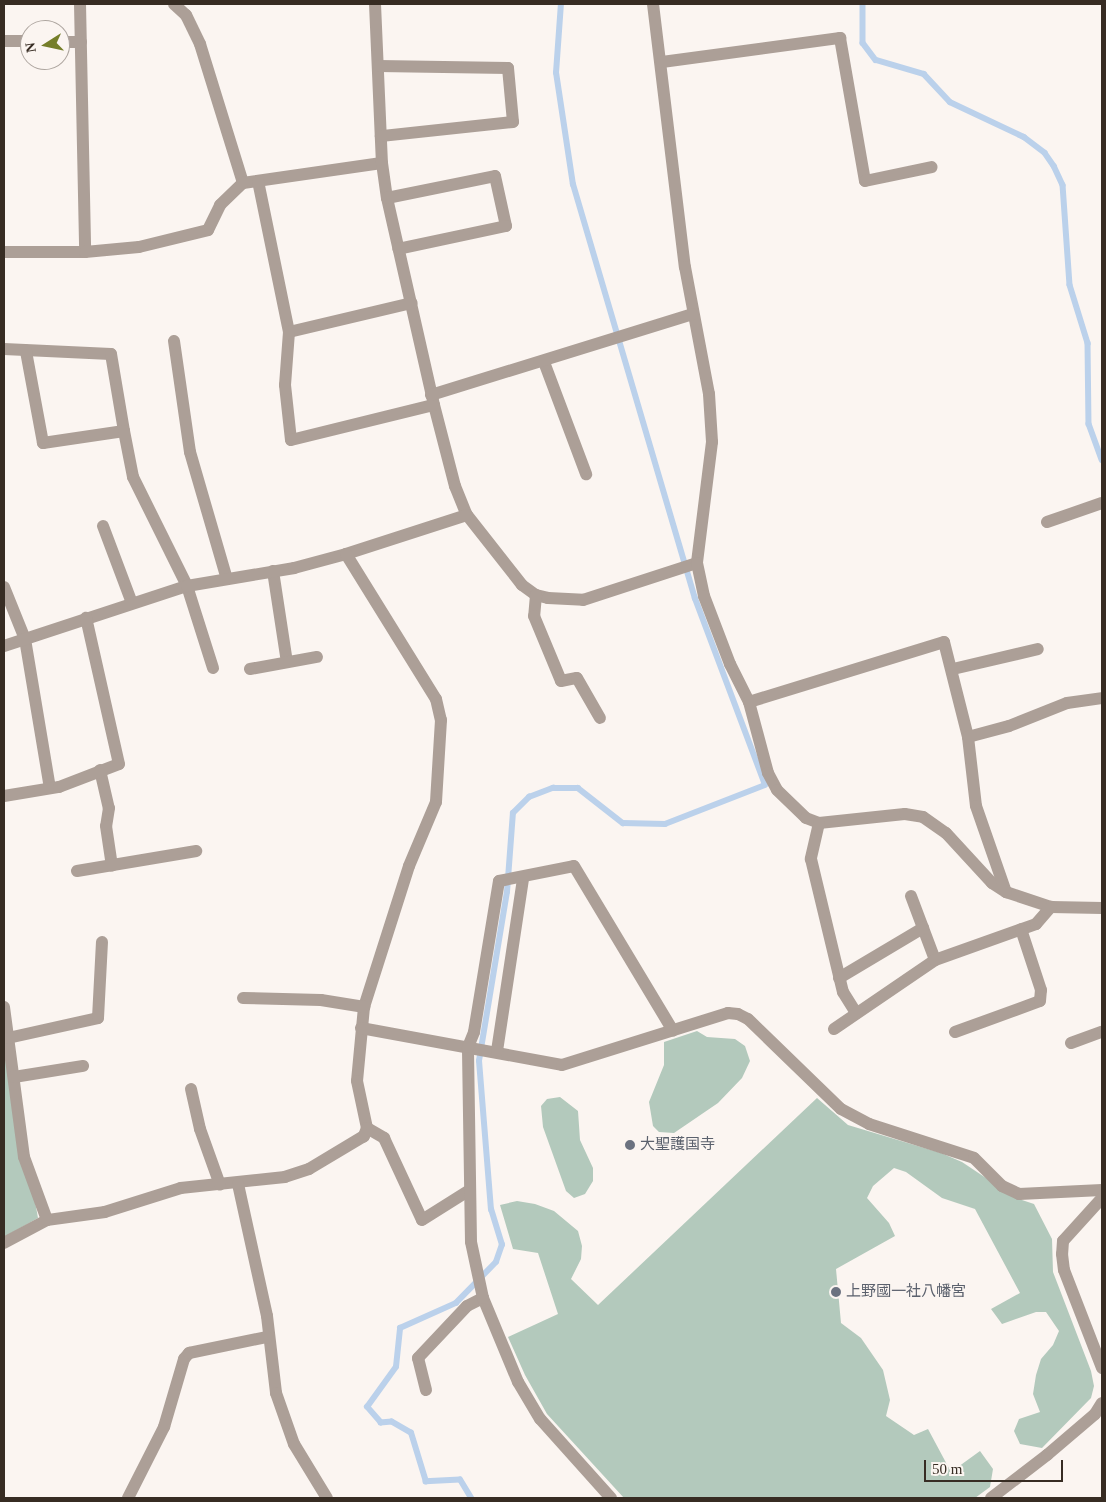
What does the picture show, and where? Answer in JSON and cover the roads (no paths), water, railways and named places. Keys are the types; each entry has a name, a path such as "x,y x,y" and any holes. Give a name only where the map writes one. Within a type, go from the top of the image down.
{"street":[{"path":"80,4 85,252"},
{"path":"174,4 186,15 200,44 243,183"},
{"path":"375,4 382,163 388,198 398,249 454,486 467,516 504,565 536,595 566,601 583,600 697,563"},
{"path":"653,4 662,62 693,314 709,394 712,442 697,563 704,596 726,655 749,702 768,773 777,790 796,811 819,823 906,814 923,817 946,833 992,883 1006,892 1051,907 1102,908"},
{"path":"662,62 840,38 865,181 932,167"},
{"path":"4,41 20,41"},
{"path":"70,42 81,42"},
{"path":"379,66 508,68 513,122 381,136"},
{"path":"4,252 85,252 140,247 208,230 220,205 243,183 382,163"},
{"path":"388,198 495,176 506,226 398,249"},
{"path":"258,181 289,332 285,385 291,440 433,400 693,314"},
{"path":"289,332 412,303"},
{"path":"174,342 190,452 227,578"},
{"path":"4,348 26,351 111,354 133,477 187,586 214,668"},
{"path":"26,351 43,443 124,431"},
{"path":"544,362 586,474"},
{"path":"1047,522 1102,503"},
{"path":"4,646 187,586 273,571 346,554 467,516"},
{"path":"103,526 132,603"},
{"path":"4,1243 46,1220 105,1212 181,1188 220,1186 284,1177 309,1169 364,1136 366,1128 356,1082 364,1007 409,866 436,802 441,720 436,699 346,554"},
{"path":"273,571 287,662"},
{"path":"4,587 25,638 50,788"},
{"path":"536,595 534,616 561,681 578,678 600,718"},
{"path":"4,796 50,788 119,764 86,618"},
{"path":"749,702 944,642 968,737 976,806 1006,892"},
{"path":"952,670 1038,649"},
{"path":"250,669 316,657"},
{"path":"968,737 1009,726 1067,703 1102,698"},
{"path":"100,770 109,808 106,826 112,866"},
{"path":"819,823 810,860 843,992 856,1013"},
{"path":"78,871 196,851"},
{"path":"611,1498 540,1419 518,1382 483,1298 471,1242 468,1191 468,1047 474,1032 499,881 523,879 574,866 673,1031"},
{"path":"497,1051 523,879"},
{"path":"911,896 935,960"},
{"path":"834,1028 935,960 1036,924 1051,907"},
{"path":"839,978 923,928"},
{"path":"955,1032 1040,1001 1041,990 1021,929"},
{"path":"8,1038 98,1018 102,942"},
{"path":"243,998 321,1000 364,1007"},
{"path":"4,1007 24,1157 46,1220"},
{"path":"361,1028 497,1051 541,1063 562,1065 728,1013 738,1014 748,1019 841,1109 869,1124 974,1158 1002,1186 1019,1194 1102,1190"},
{"path":"1071,1043 1102,1032"},
{"path":"14,1077 83,1066"},
{"path":"191,1088 200,1128 220,1186"},
{"path":"366,1128 384,1138 422,1220 468,1191"},
{"path":"238,1184 267,1316 267,1337 276,1393 294,1444 327,1498"},
{"path":"1102,1198 1063,1242 1062,1254 1064,1270 1102,1368"},
{"path":"426,1390 418,1358 467,1306 483,1298"},
{"path":"128,1498 164,1428 184,1359 189,1353 267,1337"},
{"path":"991,1498 1047,1455 1095,1414 1102,1403"}],"waterway":[{"path":"471,1498 460,1480 426,1482 411,1433 392,1422 381,1423 367,1407 396,1367 400,1328 456,1303 496,1262 502,1245 491,1210 479,1061 507,892 513,813 529,797 553,788 578,788 623,823 665,824 765,785 695,599 573,185 556,73 561,4"},
{"path":"863,4 863,43 876,60 924,74 950,102 1024,137 1045,153 1054,166 1063,185 1070,285 1088,343 1089,424 1102,460"}],"place":[{"name":"大聖護国寺","path":"630,1145"},
{"name":"上野國一社八幡宮","path":"836,1292"}]}
